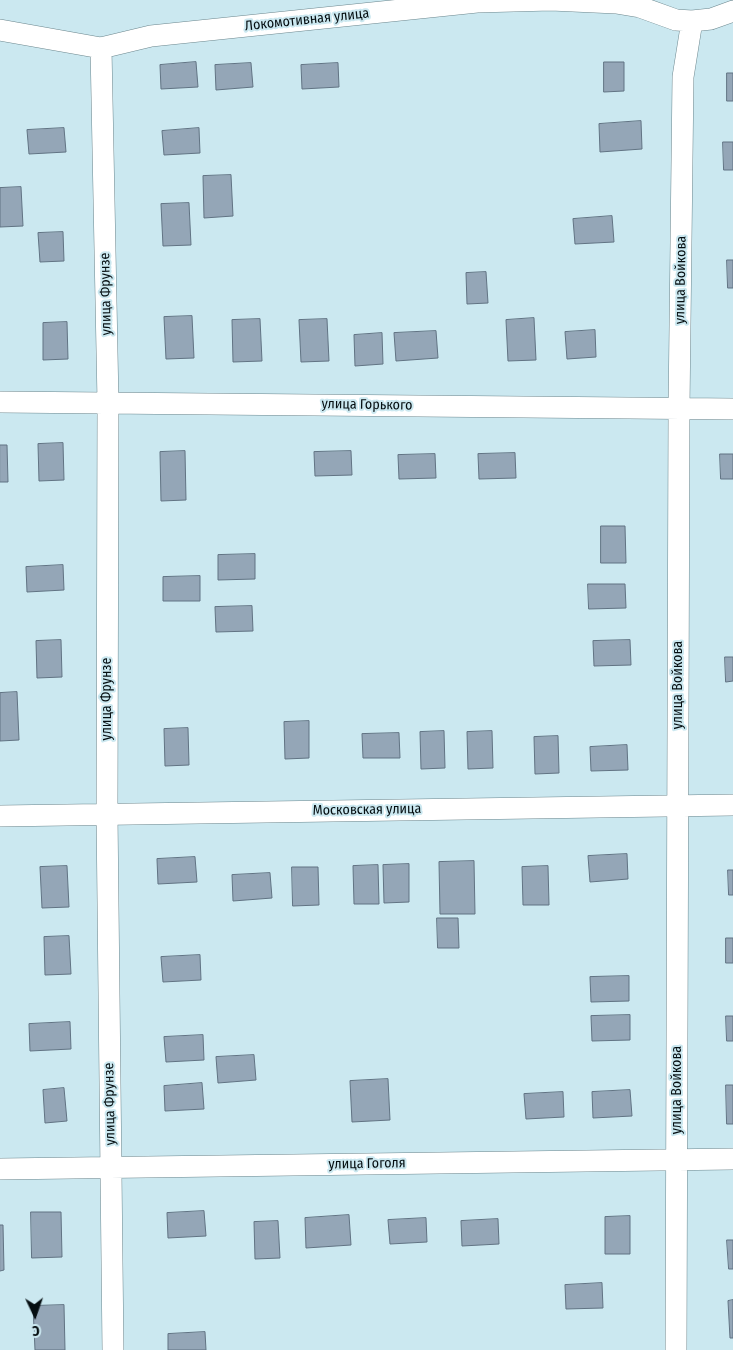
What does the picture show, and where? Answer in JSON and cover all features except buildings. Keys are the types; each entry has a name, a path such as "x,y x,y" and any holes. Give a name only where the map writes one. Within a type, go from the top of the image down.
{"street":[{"name":"Локомотивная улица","path":"0,30 101,48 151,36 477,2 551,0 616,3 640,7 676,20 692,21 711,19 733,11"},
{"name":"улица Войкова","path":"676,1350 679,408 683,78 692,21"},
{"name":"улица Фрунзе","path":"101,48 108,402 107,814 113,1350"},
{"name":"улица Горького","path":"0,402 733,409"},
{"name":"Московская улица","path":"0,816 733,805"},
{"name":"улица Гоголя","path":"0,1169 733,1159"}]}
